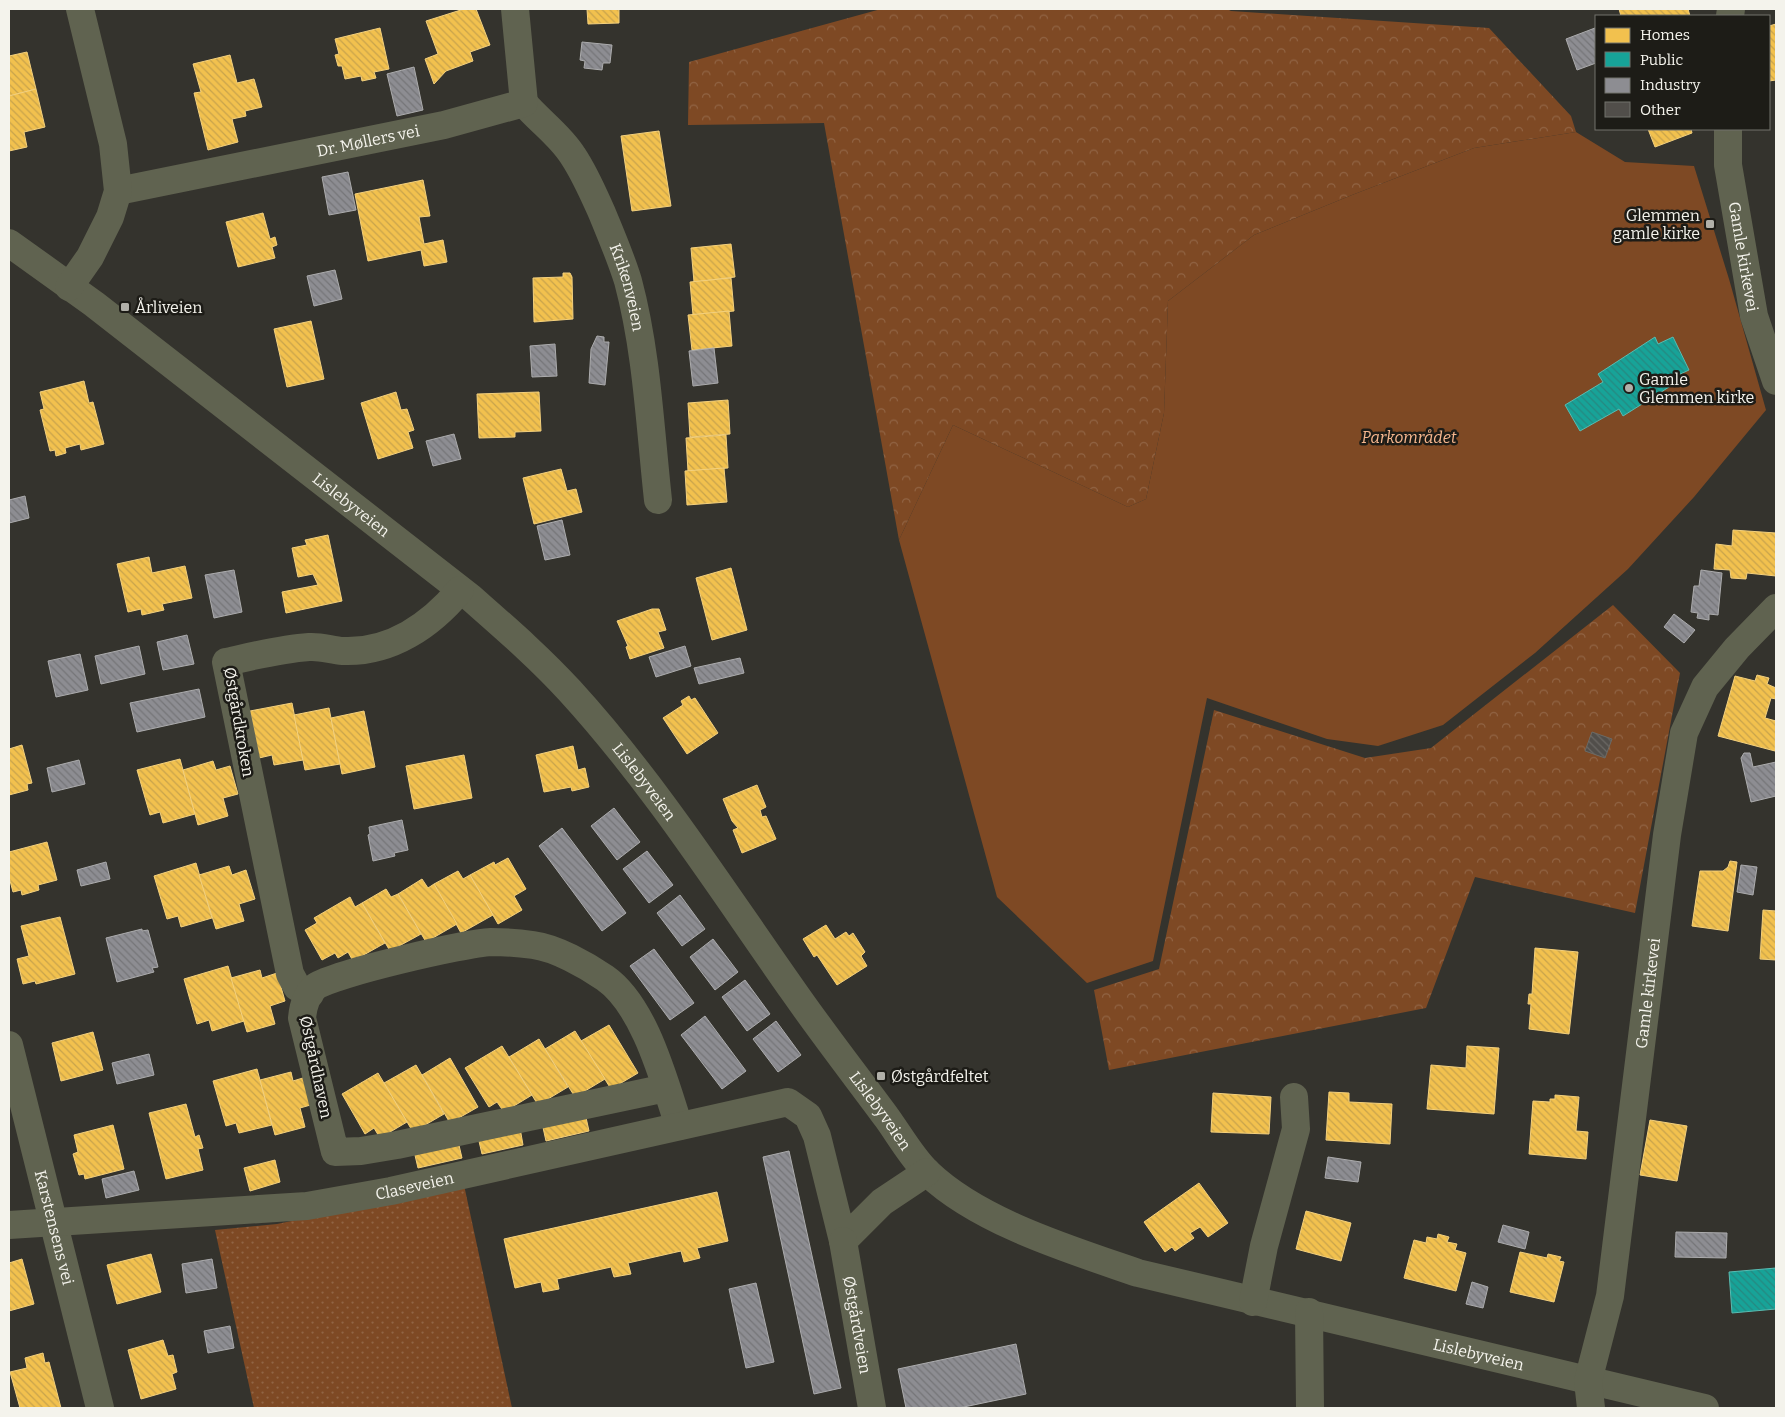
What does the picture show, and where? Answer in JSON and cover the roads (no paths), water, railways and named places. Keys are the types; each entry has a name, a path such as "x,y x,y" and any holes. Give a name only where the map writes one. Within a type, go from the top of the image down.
{"street":[{"path":"69,287 90,257 110,217 118,191 113,144 80,9"},
{"path":"515,9 524,103"},
{"name":"Dr. Møllers vei","path":"118,191 444,125 524,103"},
{"name":"Krikenveien","path":"524,103 566,147 586,176 614,241 628,280 641,341 658,500"},
{"name":"Gamle kirkevei","path":"1728,130 1728,165 1754,316 1776,381"},
{"name":"Lislebyveien","path":"9,243 69,287 460,590 527,648 562,683 622,753 821,1030 927,1172 953,1193 989,1214 1047,1242 1138,1273 1253,1302 1309,1312 1705,1408"},
{"name":"Østgårdkroken","path":"310,994 297,987 290,974 226,662 310,646 344,651 369,649 415,632 432,619 460,590"},
{"name":"Gamle kirkevei","path":"1591,1408 1588,1381 1610,1296 1667,835 1684,733 1704,688 1737,648 1776,608"},
{"name":"Østgårdhaven","path":"666,1088 361,1152 335,1152 302,1018 310,994 324,982 352,973 468,945 491,942 540,946 606,978 614,987 640,1022 666,1088 679,1126"},
{"name":"Karstensens vei","path":"9,1045 100,1408"},
{"path":"1253,1302 1264,1246 1296,1129 1294,1097"},
{"name":"Claseveien","path":"9,1225 307,1206 391,1191 788,1102 808,1116"},
{"name":"Østgårdveien","path":"808,1116 817,1136 843,1241 872,1408"},
{"path":"843,1241 882,1202 927,1172"},
{"path":"1309,1312 1310,1408"}],"place":[{"name":"Glemmen gamle kirke","path":"1710,224"},
{"name":"Årliveien","path":"125,307"},
{"name":"Gamle Glemmen kirke","path":"1629,388"},
{"name":"Østgårdfeltet","path":"881,1076"}],"park label":[{"name":"Parkområdet","path":"1409,437"}]}
